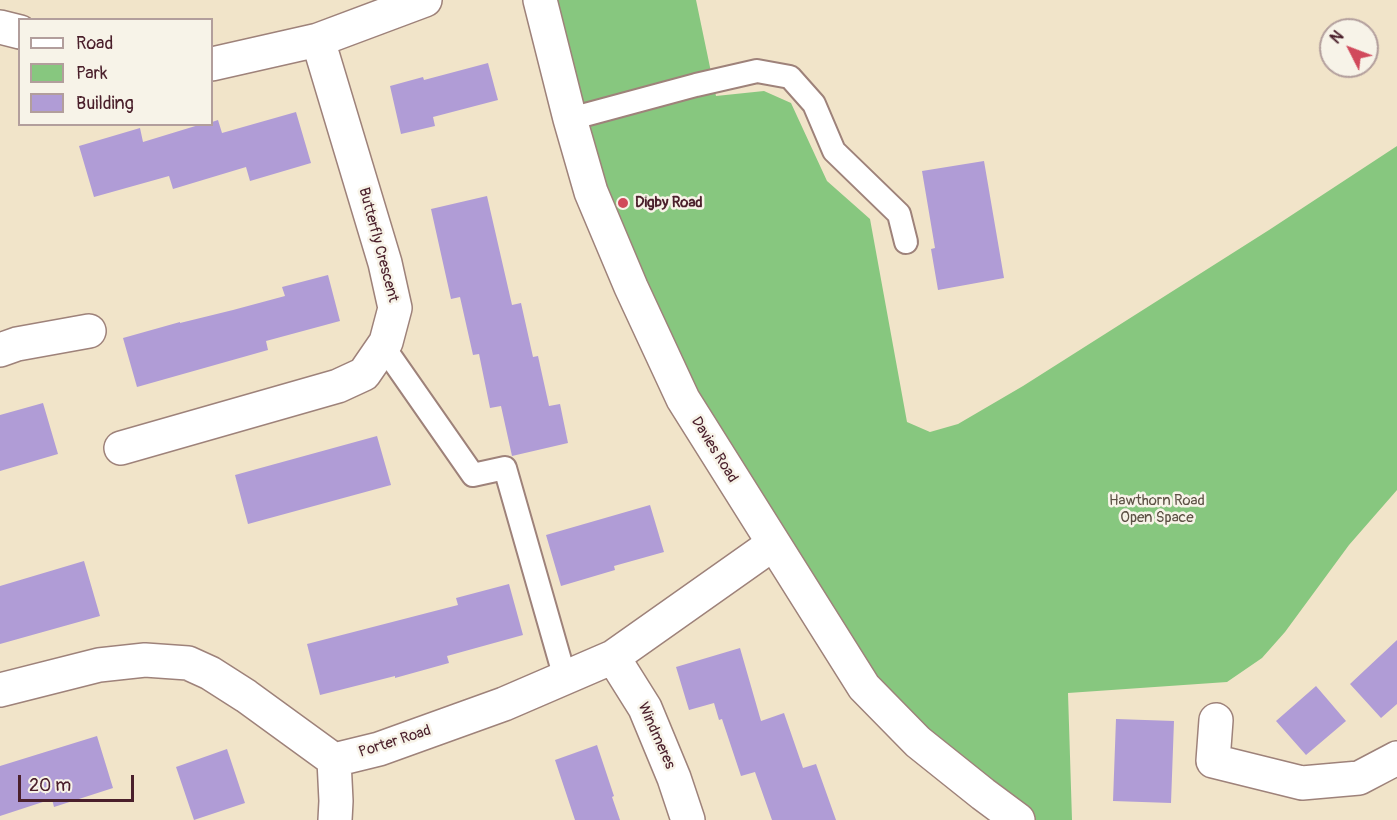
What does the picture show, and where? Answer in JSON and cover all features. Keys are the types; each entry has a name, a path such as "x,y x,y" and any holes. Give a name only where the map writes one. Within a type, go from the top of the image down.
{"street":[{"path":"213,64 318,40 425,0"},
{"name":"Davies Road","path":"540,0 591,192 631,287 683,399 864,687 918,742 1018,820"},
{"path":"0,27 18,32"},
{"name":"Butterfly Crescent","path":"121,448 338,386 364,374 386,342 395,308 385,263 318,40"},
{"path":"0,350 17,344 89,331"},
{"name":"Porter Road","path":"334,760 390,745 504,704 613,657 773,544"},
{"name":"Windmeres","path":"613,657 645,708 674,778 688,820"},
{"path":"0,690 99,665 145,660 188,663 210,673 246,696 334,760 335,820"},
{"path":"1216,720 1213,760 1302,783 1359,778 1397,758"}],"lane":[{"path":"570,119 757,71 790,77 814,104 834,151 899,214 906,242"},
{"path":"383,346 473,476 505,468 565,678"}],"green space":[{"name":"Hawthorn Road Open Space","path":"540,0 696,0 716,96 764,91 791,103 827,181 870,219 907,422 930,432 958,424 1023,386 1397,146 1397,490 1349,545 1285,632 1262,658 1227,682 1068,693 1072,820 1018,820 918,742 631,287"}],"building":[{"path":"488,63 498,100 433,117 435,126 401,134 390,86 423,77 424,80"},
{"path":"296,112 311,163 250,181 246,167 173,189 169,176 94,197 79,146 140,128 143,142 195,126 213,126 213,122 218,120 222,133"},
{"path":"984,161 1004,278 938,290 931,249 935,248 922,171"},
{"path":"487,196 512,305 521,303 533,357 538,356 549,406 560,404 568,443 512,456 501,406 490,408 479,354 473,355 460,297 451,299 431,209"},
{"path":"328,275 340,321 266,341 268,350 137,387 123,338 285,296 282,287"},
{"path":"43,403 58,454 0,471 0,415"},
{"path":"377,436 391,485 248,524 235,475"},
{"path":"650,505 664,552 614,566 615,570 561,586 546,535"},
{"path":"84,561 100,616 0,644 0,586"},
{"path":"509,584 523,635 447,656 449,663 320,695 307,644 458,605 456,598"},
{"path":"1397,640 1397,704 1381,718 1350,684"},
{"path":"740,648 761,721 784,713 803,768 816,764 836,820 772,820 755,772 741,776 722,719 719,720 714,703 689,710 676,667"},
{"path":"1316,686 1346,721 1306,755 1276,721"},
{"path":"1116,719 1174,721 1171,803 1113,801"},
{"path":"97,736 113,788 54,807 52,799 0,816 0,766"},
{"path":"597,745 620,820 575,820 555,760"},
{"path":"227,749 245,803 194,820 176,767"}],"place":[{"name":"Digby Road","path":"623,203"}]}
